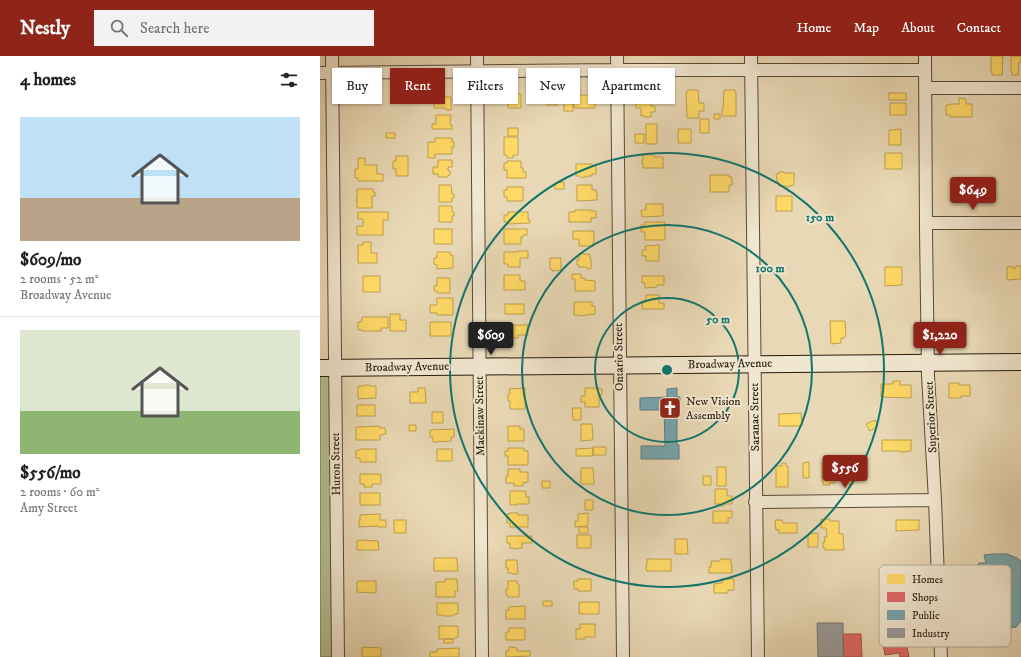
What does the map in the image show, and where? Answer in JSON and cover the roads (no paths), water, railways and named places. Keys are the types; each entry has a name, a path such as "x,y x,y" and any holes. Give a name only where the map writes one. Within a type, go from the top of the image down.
{"street":[{"name":"Huron Street","path":"332,56 332,68"},
{"name":"Mackinaw Street","path":"477,56 477,68"},
{"name":"Ontario Street","path":"617,56 617,68"},
{"name":"Saranac Street","path":"751,56 758,657"},
{"name":"Superior Street","path":"925,56 928,362 937,565"},
{"path":"518,71 588,70"},
{"path":"675,70 925,70"},
{"path":"382,73 453,72"},
{"name":"Huron Street","path":"332,73 327,368 338,657"},
{"path":"320,74 332,73"},
{"path":"925,88 1021,88"},
{"name":"Mackinaw Street","path":"477,104 482,657"},
{"name":"Ontario Street","path":"617,104 623,657"},
{"path":"926,224 1021,223"},
{"name":"Broadway Avenue","path":"327,368 1021,362"},
{"path":"756,502 935,500"},
{"name":"Superior Street","path":"941,647 941,657"}],"place":[{"name":"New Vision Assembly","path":"670,408"}]}
